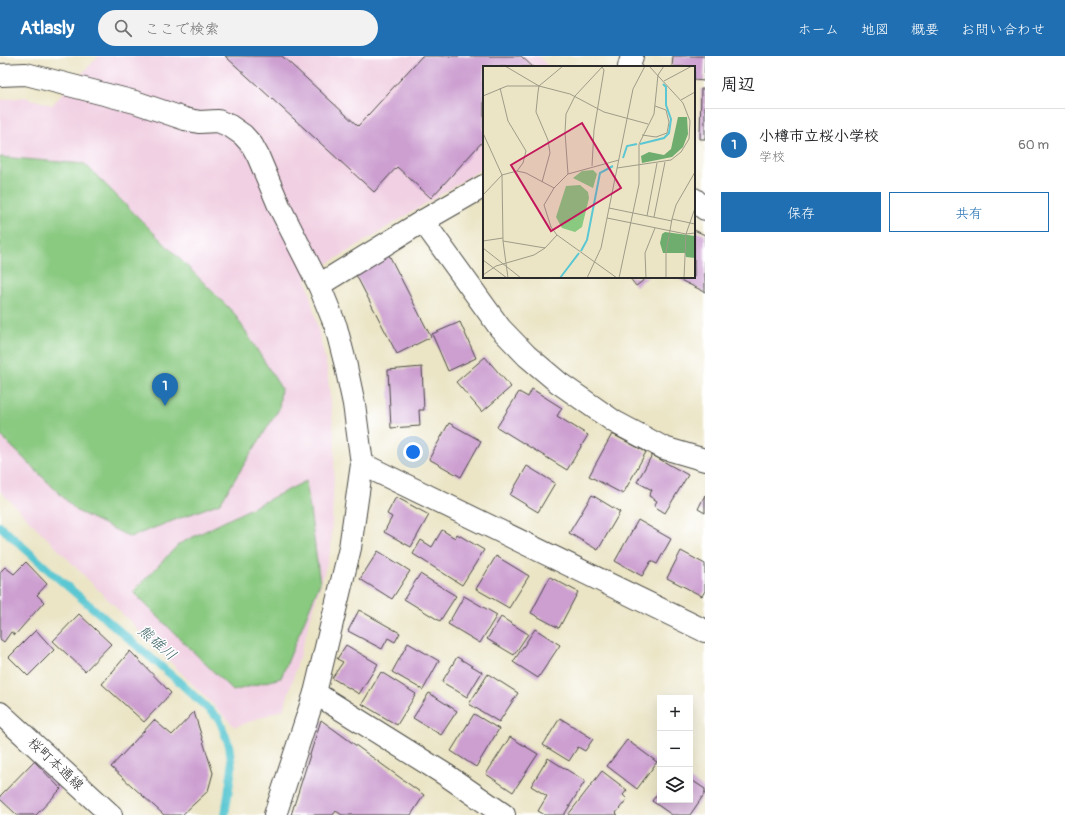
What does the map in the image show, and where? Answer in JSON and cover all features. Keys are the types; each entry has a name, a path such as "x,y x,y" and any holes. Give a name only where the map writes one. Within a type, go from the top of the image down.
{"street":[{"path":"629,66 632,56"},
{"path":"0,75 26,74 135,102 185,119 199,122 218,121 230,126 243,135 252,145 258,156 280,208 319,285 336,327 354,404 362,464 350,548 315,693 275,815"},
{"path":"319,285 423,221 483,187"},
{"path":"695,200 705,209"},
{"path":"423,221 500,328 527,356 559,383 615,422 664,448 705,460"},
{"path":"362,464 705,630"},
{"path":"315,693 446,775 504,815"},
{"name":"桜町本通線","path":"0,713 111,815"}],"shaded area":[{"path":"99,56 538,56 548,66 483,66 483,166 477,172 306,277 327,368 335,443 331,549 284,709 235,727 0,491 0,100 24,97 52,105"}],"green space":[{"path":"0,157 85,164 234,313 281,388 279,409 220,503 130,537 77,511 0,435"},
{"path":"306,481 320,583 281,678 233,691 133,592 179,544"}],"building":[{"path":"225,56 282,56 358,126 422,56 521,56 532,66 483,66 483,141 431,198 397,167 374,192"},
{"path":"673,56 705,56 704,81 695,80 695,66 672,66"},
{"path":"701,89 705,89 705,139 700,139"},
{"path":"695,230 705,235 705,292 676,278 695,278"},
{"path":"389,255 431,337 397,354 355,273"},
{"path":"630,278 647,278 636,286"},
{"path":"460,322 476,358 448,371 432,334"},
{"path":"485,357 511,387 482,412 456,382"},
{"path":"422,367 424,410 419,410 420,426 391,428 388,370"},
{"path":"532,389 562,408 557,416 588,435 567,470 497,427 519,392 528,397"},
{"path":"449,423 481,441 461,477 429,459"},
{"path":"612,434 646,452 623,494 589,476"},
{"path":"652,455 688,475 665,513 654,506 657,501 649,496 652,490 637,482"},
{"path":"527,466 555,483 538,512 510,495"},
{"path":"592,495 620,512 598,550 569,533"},
{"path":"705,495 705,513 698,509"},
{"path":"396,497 429,515 411,547 384,532 392,517 387,514"},
{"path":"638,520 671,539 657,564 651,561 642,576 615,561"},
{"path":"442,530 455,538 457,534 484,550 462,585 413,554 421,540 432,547"},
{"path":"378,551 410,571 392,599 360,579"},
{"path":"681,551 705,564 705,591 702,596 667,578"},
{"path":"496,556 529,576 509,608 476,589"},
{"path":"26,562 47,584 37,595 44,602 15,635 11,632 4,642 0,639 0,572 5,567 14,574"},
{"path":"420,574 456,596 440,621 404,599"},
{"path":"550,577 578,592 559,628 531,613"},
{"path":"464,596 497,615 480,643 448,624"},
{"path":"359,610 400,633 395,642 388,638 382,649 348,631"},
{"path":"79,614 111,644 85,671 53,641"},
{"path":"501,617 528,634 514,655 487,639"},
{"path":"535,629 560,645 538,678 513,662"},
{"path":"36,630 54,650 28,676 9,657"},
{"path":"408,643 439,661 423,690 392,672"},
{"path":"346,645 378,664 359,694 332,678 343,662 337,659"},
{"path":"130,651 171,693 144,722 102,684"},
{"path":"457,657 482,672 467,697 442,682"},
{"path":"381,672 416,694 397,725 362,704"},
{"path":"488,674 518,693 499,722 469,704"},
{"path":"429,693 457,711 441,735 413,718"},
{"path":"194,712 213,773 208,791 182,815 164,815 111,767 154,720 172,735"},
{"path":"474,714 499,729 476,767 451,751"},
{"path":"560,718 593,739 585,751 578,747 569,761 543,745"},
{"path":"321,720 424,795 411,815 342,815 336,811 333,815 291,815"},
{"path":"510,737 538,754 513,792 486,774"},
{"path":"627,740 657,762 637,789 607,766"},
{"path":"548,758 585,781 564,815 545,815 538,811 547,796 531,786"},
{"path":"34,761 61,789 36,815 17,815 0,799 0,796"},
{"path":"602,771 627,790 623,795 627,799 616,813 618,815 568,815"},
{"path":"693,781 705,789 705,793 690,815 672,815 652,801 657,794 657,803 693,803"}],"waterway":[{"name":"熊碓川","path":"0,526 53,574 177,680 219,719 229,745 232,768 225,815"}],"place":[{"name":"小樽市立桜小学校","path":"165,406"}]}
